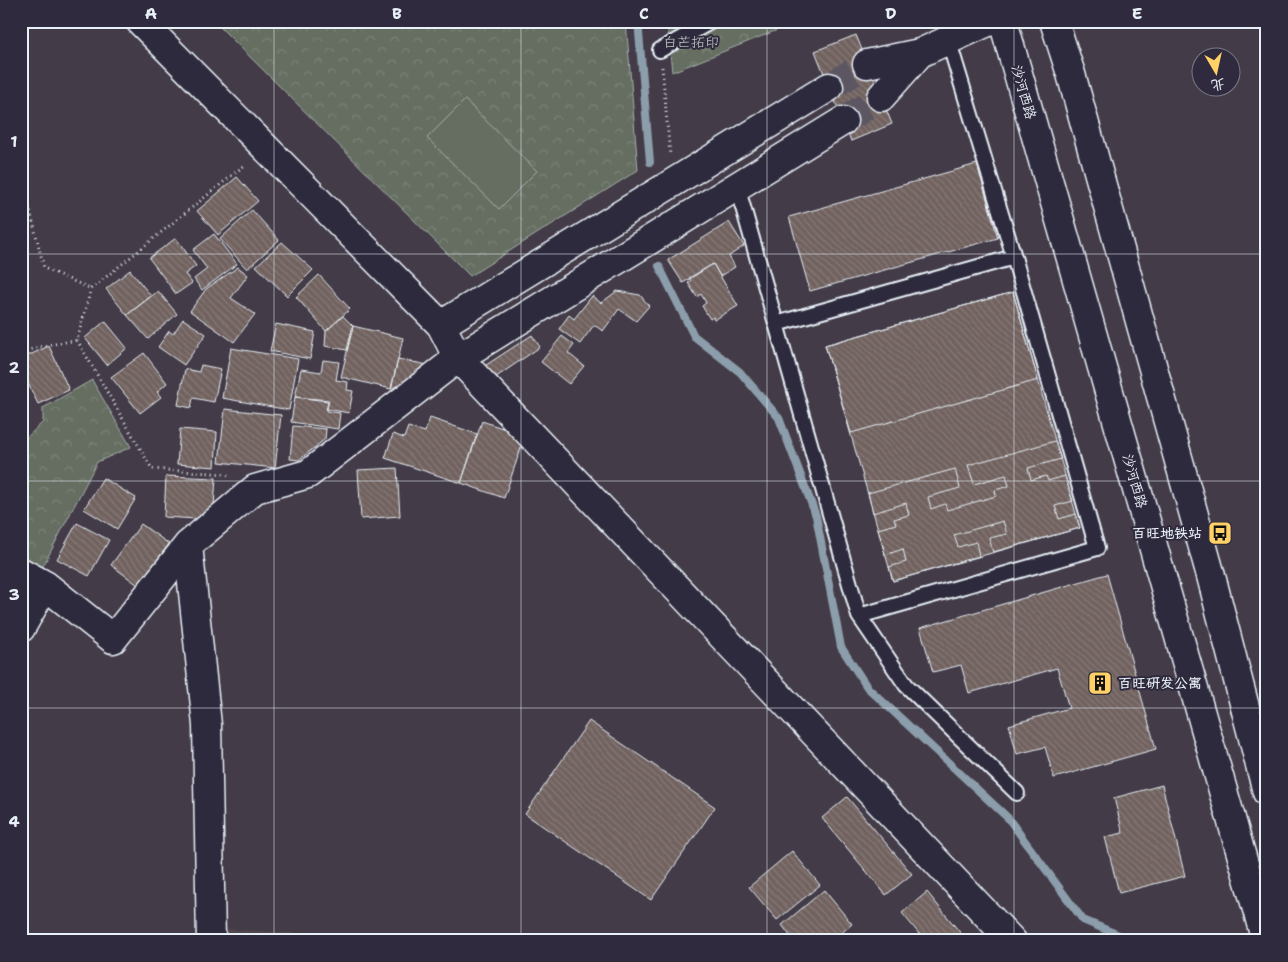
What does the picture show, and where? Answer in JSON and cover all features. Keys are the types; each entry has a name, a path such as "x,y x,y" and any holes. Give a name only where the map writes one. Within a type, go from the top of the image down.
{"street":[{"path":"140,21 441,325 458,358 1012,941"},
{"path":"867,64 920,53 990,21"},
{"name":"沙河西路","path":"1003,21 1266,941"},
{"path":"1054,21 1071,74 1208,566 1267,792"},
{"path":"881,97 920,53"},
{"path":"441,325 830,87"},
{"path":"21,572 45,585 113,639 188,545 256,490 308,474 458,358 843,120"},
{"path":"188,545 207,725 212,941"},
{"path":"21,628 45,585"}],"lane":[{"path":"660,50 712,21"},
{"path":"859,616 1097,548 1014,257 948,39"},
{"path":"737,186 859,616 906,685 1017,793"},
{"path":"776,324 1014,257"}],"path":[{"path":"658,21 672,184"},
{"path":"1264,21 1267,29"},
{"path":"256,490 226,474 152,469 77,340 91,289 266,148"},
{"path":"21,173 44,268 91,289"},
{"path":"21,352 77,340"}],"shaded area":[{"path":"225,929 416,940 225,941"}],"green space":[{"path":"214,21 626,21 638,170 470,276"},
{"name":"白芒拓印","path":"667,21 800,21 672,72"},
{"path":"465,100 537,171 499,209 427,138"},
{"path":"92,380 131,447 97,462 39,574 21,564 21,443 43,422 43,408"}],"building":[{"path":"856,35 892,124 851,141 815,51"},
{"path":"977,164 998,238 810,291 789,217"},
{"path":"237,177 258,201 218,235 197,211"},
{"path":"252,210 279,240 247,269 220,239"},
{"path":"729,222 744,246 729,256 735,267 720,276 713,264 683,283 668,260"},
{"path":"214,234 237,264 202,290 194,279 207,269 193,250"},
{"path":"176,238 196,266 185,274 192,283 176,294 149,258"},
{"path":"282,242 313,270 287,296 256,266"},
{"path":"713,264 738,306 714,320 713,317 710,319 702,306 706,303 701,294 697,297 688,283 691,281 689,278"},
{"path":"238,267 248,275 231,298 255,314 234,342 190,311 206,289"},
{"path":"130,270 151,296 127,315 106,289"},
{"path":"319,275 350,309 326,331 296,297"},
{"path":"158,291 177,314 148,339 127,315"},
{"path":"617,291 640,295 649,306 636,321 619,309 603,331 594,325 580,344 559,329 569,315 574,319 592,296 601,303"},
{"path":"1013,292 1038,380 851,433 825,345"},
{"path":"1013,292 1080,528 893,581 825,345"},
{"path":"343,316 353,326 347,350 325,346 326,331"},
{"path":"183,319 206,334 184,365 158,347 169,331 173,334"},
{"path":"105,321 127,348 107,365 85,338"},
{"path":"276,324 315,332 310,359 270,351"},
{"path":"353,326 403,338 391,389 341,377"},
{"path":"532,335 540,347 486,384 477,371"},
{"path":"562,336 574,345 568,353 584,366 569,384 541,362"},
{"path":"49,346 69,390 38,404 21,369 21,359"},
{"path":"231,348 298,359 289,410 222,398"},
{"path":"144,353 167,383 157,392 161,397 140,413 111,377"},
{"path":"398,359 433,366 391,389"},
{"path":"323,360 339,362 336,380 348,382 347,390 353,391 349,413 327,409 329,400 295,397 301,369 321,372"},
{"path":"201,365 221,369 214,402 193,398 191,408 178,405 185,369 199,372"},
{"path":"295,397 328,401 326,411 340,413 338,429 291,422"},
{"path":"225,409 281,415 275,468 219,462"},
{"path":"430,418 477,434 461,483 385,458 393,434 404,438 408,427 425,432"},
{"path":"482,421 525,436 504,498 461,483"},
{"path":"293,426 326,429 325,439 299,460 290,459"},
{"path":"180,429 217,432 215,467 177,464"},
{"path":"1055,441 1061,459 1028,468 1031,480 1046,476 1048,481 1065,476 1073,501 1055,506 1059,519 1076,514 1080,528 993,552 989,538 1007,534 1003,521 954,535 958,547 976,542 979,556 893,581 889,567 906,562 903,549 885,555 878,529 896,524 894,519 909,515 906,503 873,513 868,493 955,469 960,488 928,497 931,509 945,504 947,510 996,496 995,490 1009,486 1006,475 974,484 968,465"},
{"path":"397,468 400,516 361,519 358,470"},
{"path":"166,476 216,478 213,520 164,517"},
{"path":"103,478 136,498 117,529 84,509"},
{"path":"77,523 109,540 89,576 57,559"},
{"path":"141,524 169,544 138,585 111,565"},
{"name":"百旺研发公寓","path":"1107,574 1156,749 1054,778 1045,747 1017,754 1009,725 1069,708 1057,668 969,693 961,665 933,672 920,628"},
{"path":"589,721 715,807 651,900 525,814"},
{"path":"1162,785 1185,876 1119,893 1105,837 1123,833 1114,798"},
{"path":"847,797 912,874 886,895 822,818"},
{"path":"792,851 820,885 777,920 749,887"},
{"path":"824,890 852,924 832,941 794,941 782,925"},
{"path":"927,892 967,941 925,941 902,913"}],"waterway":[{"path":"638,21 650,162"},
{"path":"659,266 694,336 740,372 779,418 816,516 841,647 867,687 1008,818 1083,920 1128,939"}],"tunnel":[{"path":"829,87 867,64"},
{"path":"843,121 881,97"}],"place":[{"name":"百旺地铁站","path":"1220,533"},
{"name":"百旺研发公寓","path":"1100,683"}]}
